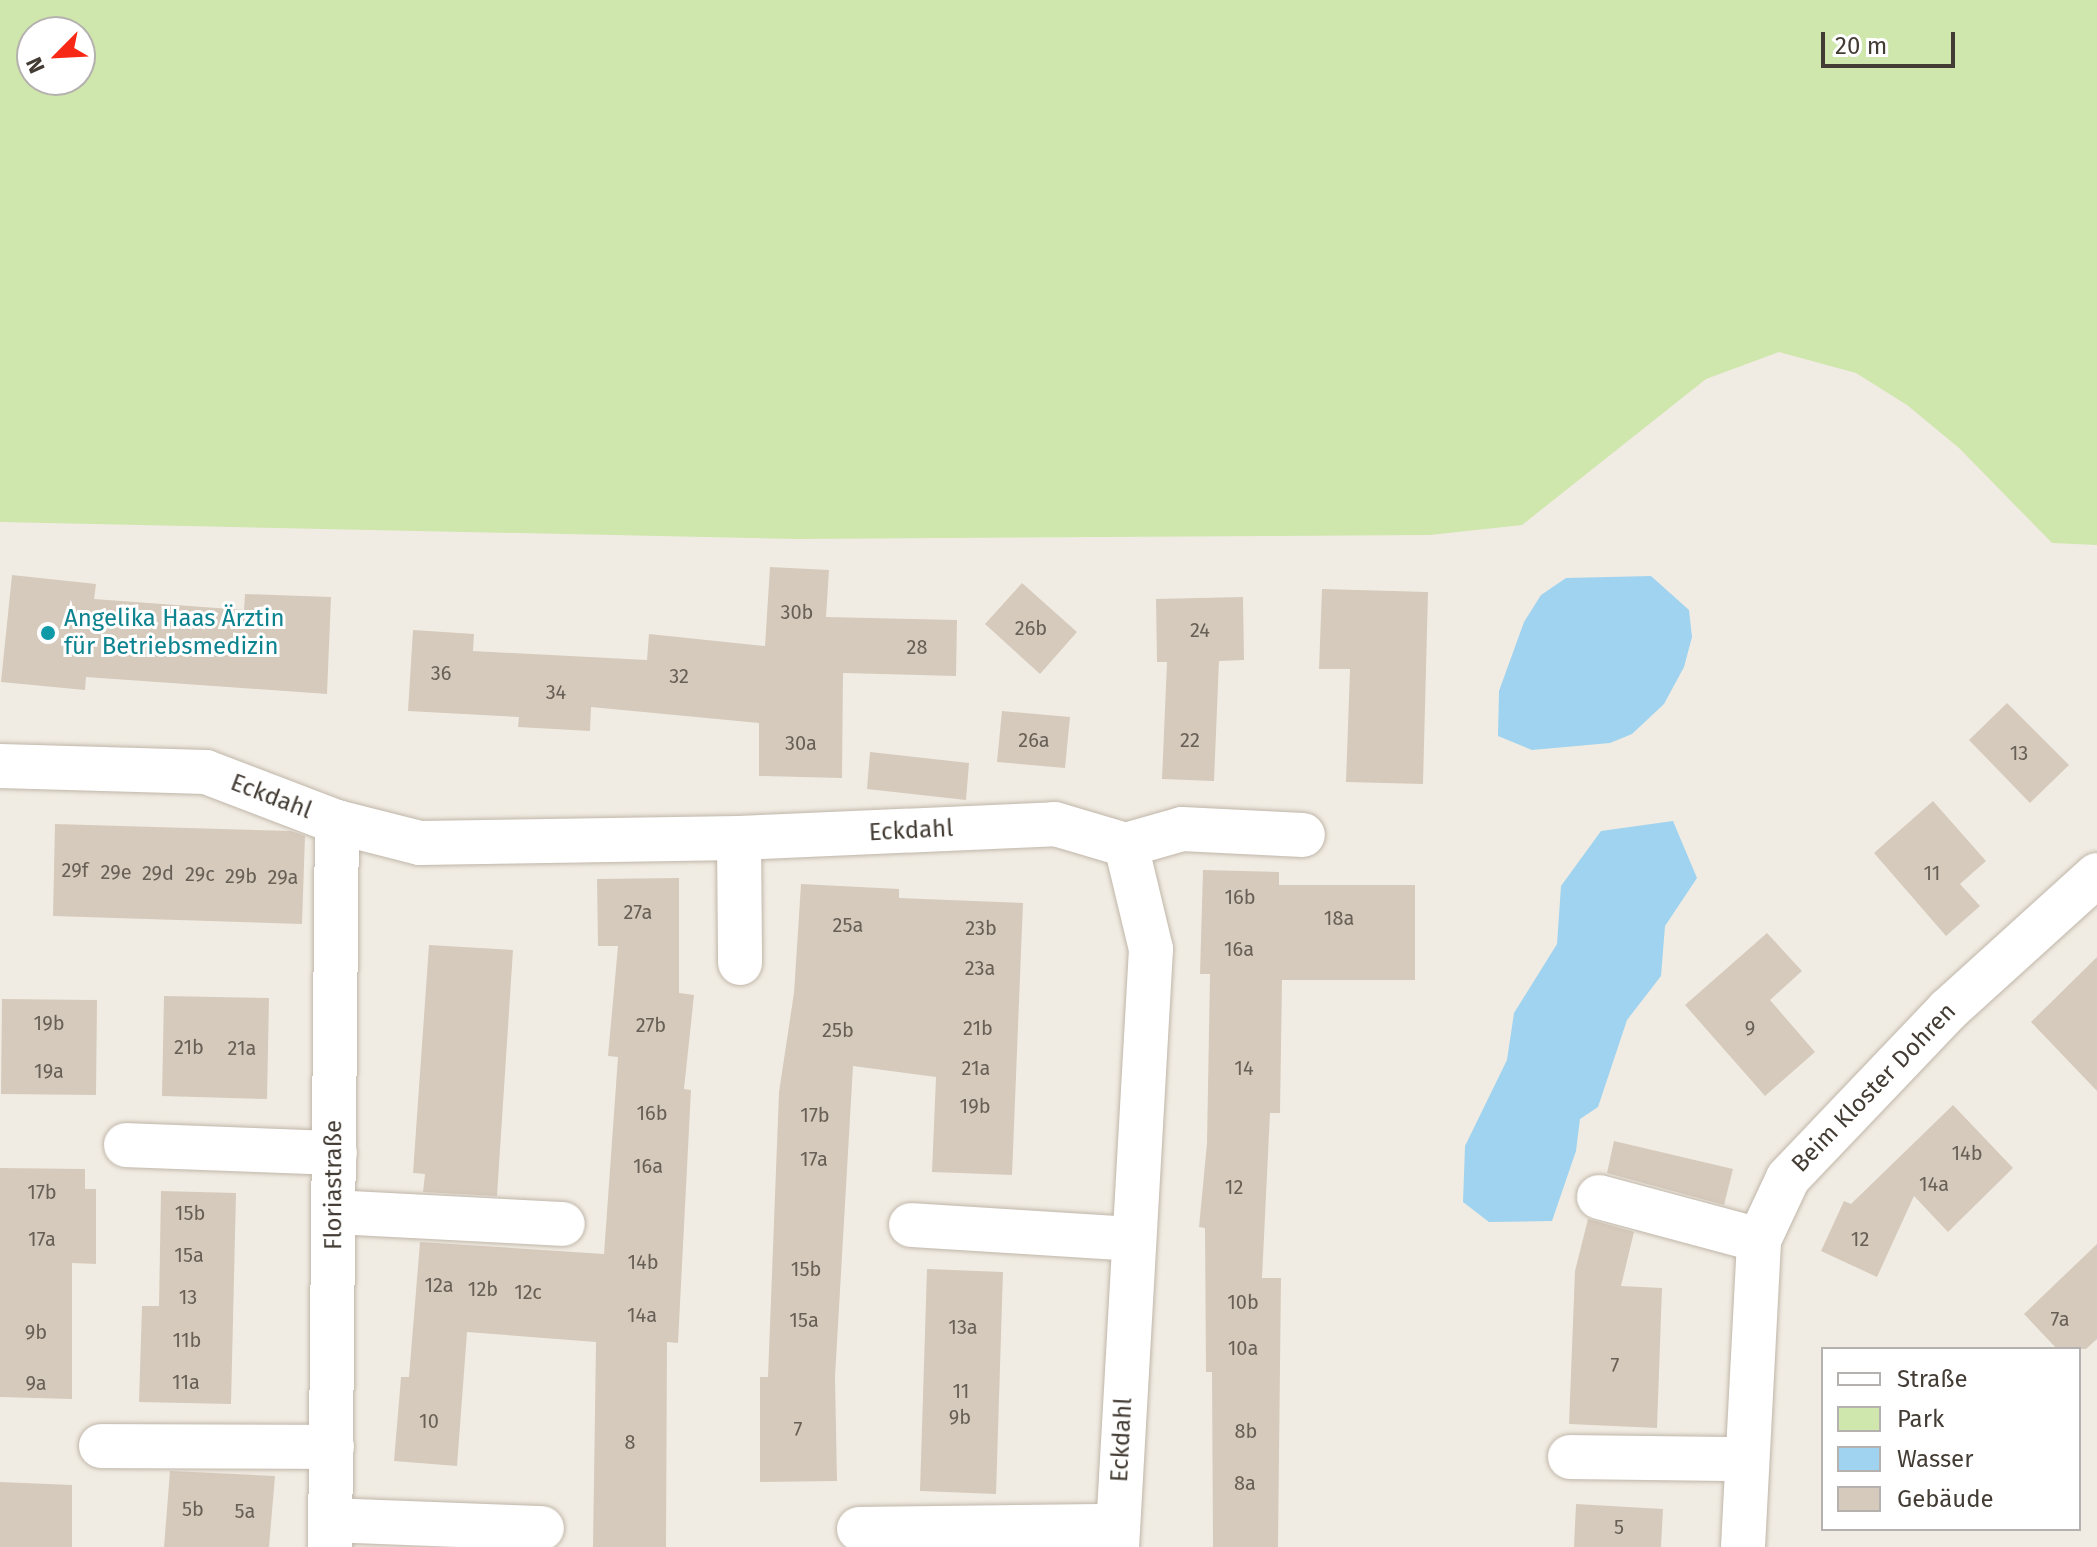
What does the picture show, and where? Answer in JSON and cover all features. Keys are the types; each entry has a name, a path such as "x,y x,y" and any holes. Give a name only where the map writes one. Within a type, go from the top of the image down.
{"street":[{"name":"Eckdahl","path":"0,766 206,772 337,822 420,843 739,838 1055,824 1126,845 1151,949 1117,1536"},
{"name":"Floriastraße","path":"331,1534 337,822"},
{"path":"1126,845 1182,829 1303,835"},
{"path":"739,838 740,963"},
{"name":"Beim Kloster Dohren","path":"1743,1547 1759,1240 1788,1178 1948,1010 2093,887"},
{"path":"126,1145 335,1153"},
{"path":"1599,1197 1759,1240"},
{"path":"334,1212 563,1224"},
{"path":"911,1225 1134,1239"},
{"path":"101,1446 332,1447"},
{"path":"1570,1457 1746,1459"},
{"path":"331,1534 542,1528"},
{"path":"859,1529 1117,1536"}],"green space":[{"path":"0,0 2097,0 2097,545 2052,543 1959,448 1907,405 1856,373 1779,352 1706,379 1522,525 1430,535 796,539 0,522"}],"water":[{"path":"1651,576 1689,610 1692,637 1684,667 1664,704 1632,734 1610,743 1532,750 1498,736 1499,691 1524,622 1541,595 1566,578"},
{"path":"1673,821 1697,878 1665,926 1661,976 1627,1020 1598,1107 1580,1119 1576,1151 1552,1221 1489,1222 1463,1202 1465,1146 1507,1060 1514,1013 1557,944 1561,886 1601,831"}],"building":[{"path":"770,567 829,570 826,617 957,620 956,676 843,673 842,778 759,776 759,723 591,707 590,731 518,727 519,717 408,711 413,630 474,634 473,651 647,660 649,634 765,646"},
{"path":"12,575 96,584 94,599 244,610 245,594 331,597 327,694 86,677 85,690 1,682"},
{"path":"1022,583 1077,632 1040,674 985,624"},
{"path":"1322,589 1428,592 1423,784 1346,782 1350,669 1319,669"},
{"path":"1243,597 1244,660 1219,661 1214,781 1162,779 1167,662 1157,662 1156,599"},
{"path":"2007,703 2069,765 2030,803 1969,740"},
{"path":"1002,711 1070,717 1065,768 997,762"},
{"path":"870,752 969,763 966,800 867,789"},
{"path":"1933,801 1986,861 1960,884 1980,906 1946,936 1874,853"},
{"path":"55,824 291,831 305,836 302,924 53,916"},
{"path":"1203,870 1279,872 1279,885 1415,885 1415,980 1282,980 1280,1113 1270,1113 1262,1278 1281,1278 1278,1547 1213,1547 1212,1372 1206,1372 1205,1228 1199,1227 1207,1143 1210,974 1200,974"},
{"path":"679,878 679,993 694,995 684,1089 691,1090 678,1343 667,1342 666,1547 593,1547 596,1342 467,1332 457,1466 394,1461 401,1377 409,1377 420,1242 604,1254 618,1057 608,1056 618,946 598,946 597,879"},
{"path":"801,884 899,889 899,898 1023,903 1012,1175 932,1172 936,1077 853,1066 835,1377 837,1481 760,1482 760,1377 768,1377 779,1092 794,993"},
{"path":"1767,933 1802,971 1770,1000 1815,1052 1765,1096 1685,1005"},
{"path":"429,945 513,950 497,1196 423,1192 425,1174 413,1173"},
{"path":"2097,957 2097,1091 2031,1022"},
{"path":"164,996 269,998 267,1099 162,1096"},
{"path":"2,999 97,1000 96,1095 1,1094"},
{"path":"1953,1105 2013,1168 1948,1232 1914,1196 1877,1277 1821,1251 1844,1201 1851,1204"},
{"path":"1614,1141 1733,1169 1724,1205 1607,1173"},
{"path":"0,1168 85,1169 85,1189 96,1189 96,1264 72,1263 72,1399 0,1397"},
{"path":"161,1191 236,1193 231,1404 139,1402 142,1306 159,1306"},
{"path":"1588,1219 1634,1232 1621,1286 1662,1288 1657,1428 1569,1424 1575,1271"},
{"path":"2097,1244 2097,1339 2086,1349 2055,1347 2024,1314"},
{"path":"927,1269 1003,1272 996,1494 920,1491"},
{"path":"170,1471 275,1476 269,1547 164,1547"},
{"path":"0,1482 72,1485 72,1547 0,1547"},
{"path":"1576,1504 1663,1509 1661,1547 1574,1547"}],"place":[{"name":"Angelika Haas Ärztin für Betriebsmedizin","path":"48,633"}]}
